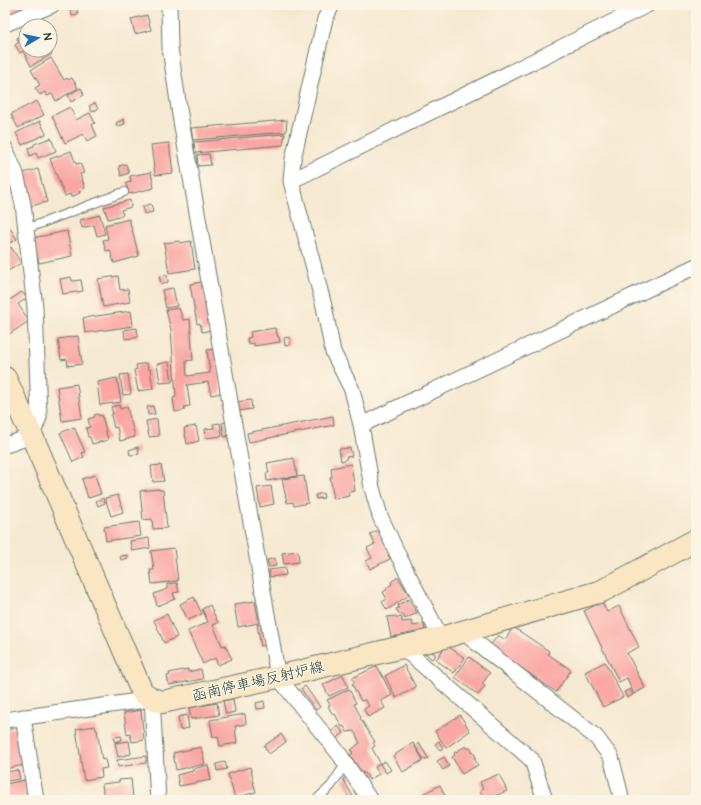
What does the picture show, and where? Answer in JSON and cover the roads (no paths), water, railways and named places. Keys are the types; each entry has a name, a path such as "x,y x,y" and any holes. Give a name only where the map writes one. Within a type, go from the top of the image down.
{"main road":[{"path":"5,378 32,436 142,692 152,699"},
{"name":"函南停車場反射炉線","path":"152,699 162,702 278,677 463,632 602,591 696,540"}],"street":[{"path":"5,24 52,5"},
{"path":"169,5 170,48 180,115 278,677 346,764 370,800"},
{"path":"332,5 325,19 293,159 291,181 324,306 333,352 352,390 361,425 372,488 380,516 399,557 441,638"},
{"path":"291,181 646,5"},
{"path":"5,148 16,174 23,204 35,307 39,417 32,436 12,444 5,444"},
{"path":"361,425 696,266"},
{"path":"463,632 596,737 611,757 621,800"},
{"path":"402,647 532,760 545,800"},
{"path":"5,720 152,699 158,800"},
{"path":"23,717 36,800"}],"lane":[{"path":"26,229 124,192"},
{"path":"316,800 331,786 346,764"}]}
